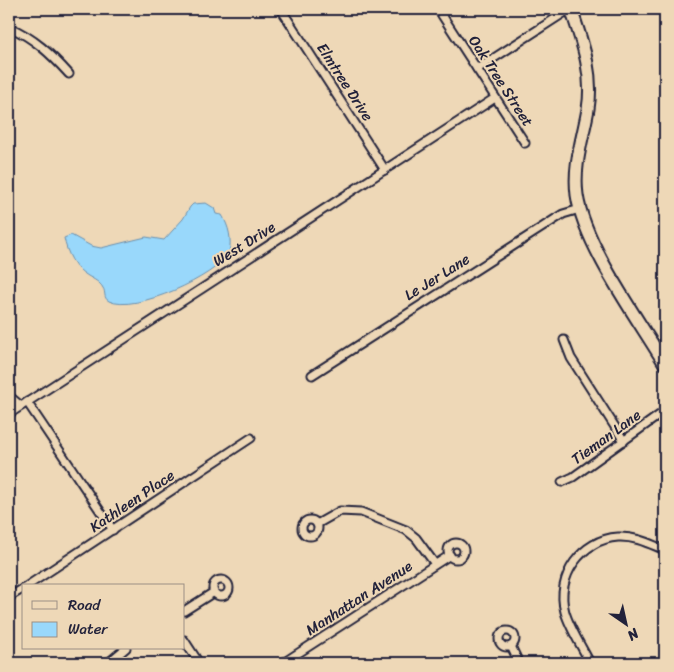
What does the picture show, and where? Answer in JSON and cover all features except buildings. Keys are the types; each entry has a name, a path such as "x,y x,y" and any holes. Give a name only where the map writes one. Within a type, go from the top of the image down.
{"main road":[{"path":"570,9 588,62 590,86 588,108 577,154 576,178 580,209 596,249 665,364"}],"street":[{"name":"Elmtree Drive","path":"281,9 385,170"},
{"name":"Oak Tree Street","path":"438,9 525,143"},
{"path":"477,69 570,9"},
{"path":"9,27 24,34 45,49 68,74"},
{"name":"West Drive","path":"9,414 495,98"},
{"name":"Le Jer Lane","path":"312,375 563,214 580,209"},
{"path":"564,340 571,358 624,441"},
{"path":"9,396 24,404 113,530"},
{"name":"Tieman Lane","path":"562,482 573,477 665,411"},
{"name":"Kathleen Place","path":"30,584 251,438"},
{"path":"317,524 340,511 362,512 406,530 416,538 435,564"},
{"path":"590,663 565,612 563,594 571,567 587,549 608,538 635,539 665,550"},
{"name":"Manhattan Avenue","path":"283,663 450,555"},
{"name":"Kathleen Place","path":"9,597 22,589"},
{"path":"185,610 214,592"},
{"path":"185,642 199,663"},
{"path":"511,646 519,663"},
{"path":"108,663 124,650"}],"water":[{"path":"206,203 214,208 216,214 222,215 230,238 229,253 209,272 192,282 155,298 121,304 109,301 100,284 83,273 75,264 65,244 64,238 71,235 91,246 101,248 146,237 164,240 183,219 193,204"}]}
